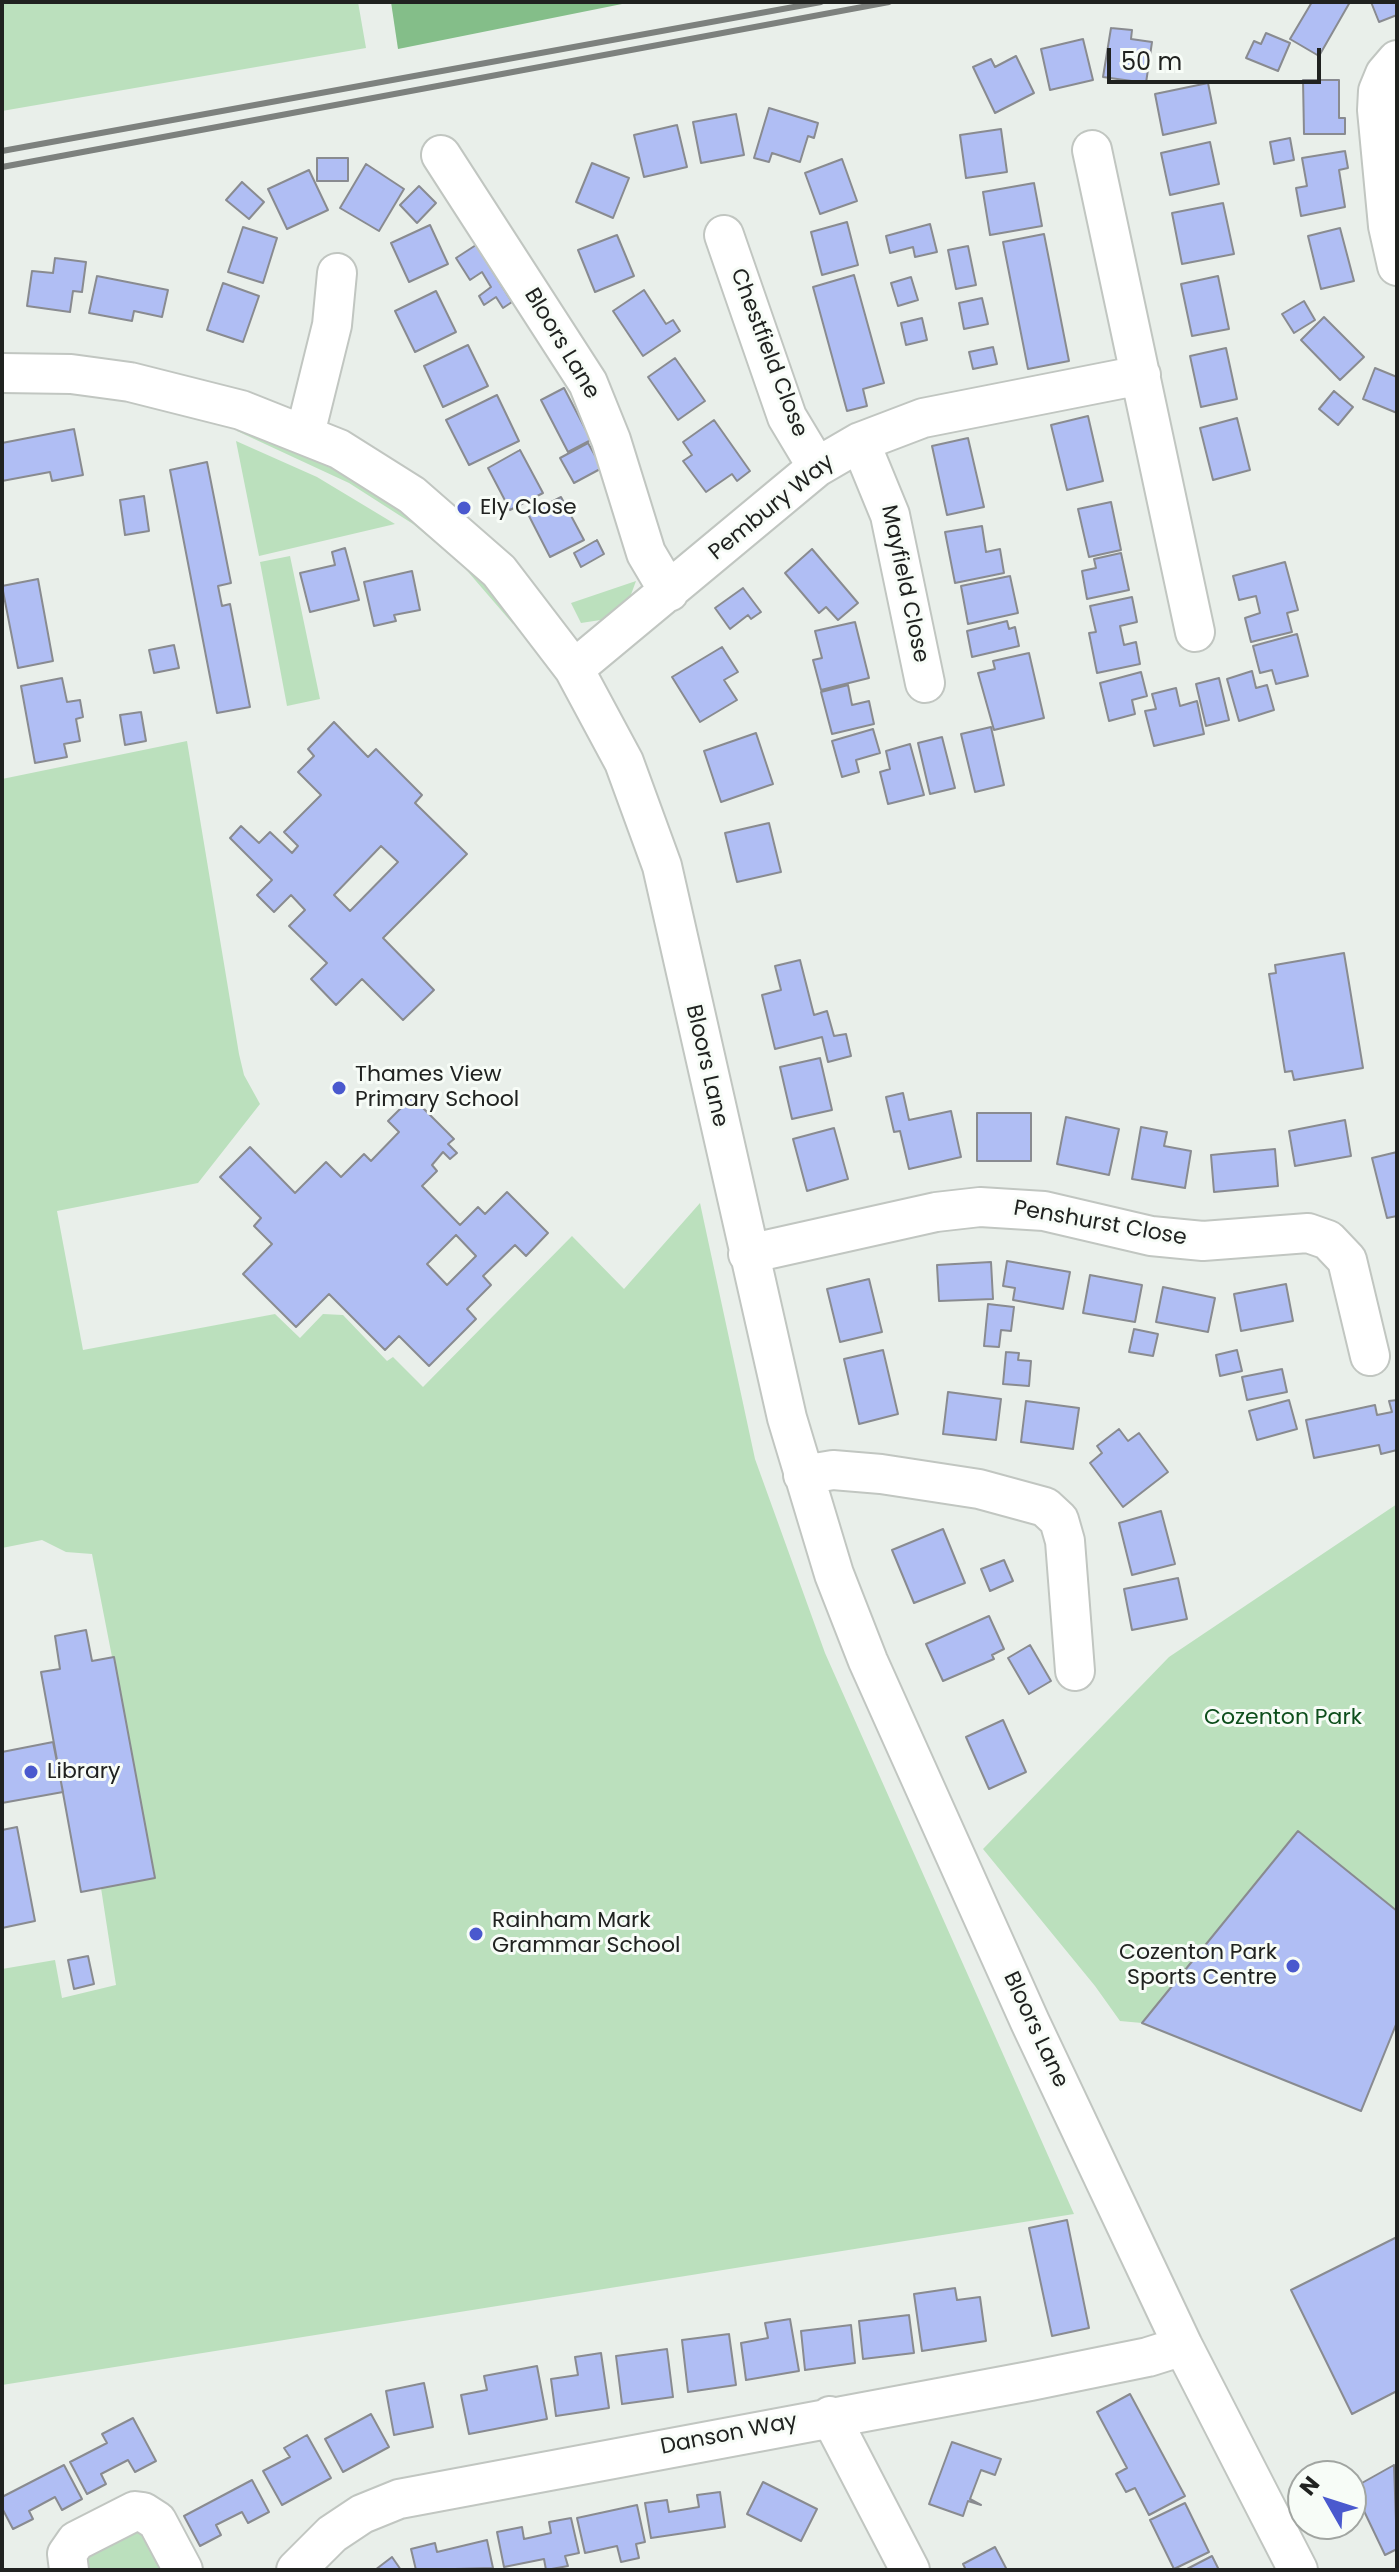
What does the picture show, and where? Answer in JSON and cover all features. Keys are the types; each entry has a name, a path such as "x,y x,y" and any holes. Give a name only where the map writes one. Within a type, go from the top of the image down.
{"street":[{"path":"1397,60 1385,74 1378,91 1377,110 1390,240 1397,266"},
{"path":"1092,150 1195,632"},
{"name":"Bloors Lane","path":"441,155 588,383 611,440 646,553 669,592"},
{"name":"Chestfield Close","path":"724,235 787,417 817,467"},
{"path":"305,434 332,325 337,273"},
{"name":"Bloors Lane","path":"2,373 71,374 130,382 213,401 305,434 374,470 450,525 519,593 574,669 624,762 662,866 748,1254 803,1475 834,1574 868,1661 1026,2012 1183,2346 1298,2570"},
{"name":"Pembury Way","path":"574,669 817,467 860,442 923,418 1141,375"},
{"name":"Mayfield Close","path":"860,442 890,515 925,683"},
{"name":"Penshurst Close","path":"748,1254 936,1212 980,1207 1044,1211 1177,1239 1227,1241 1308,1233 1328,1240 1347,1260 1370,1356"},
{"path":"803,1475 833,1470 881,1474 979,1489 1045,1507 1059,1520 1065,1541 1075,1671"},
{"name":"Danson Way","path":"296,2570 332,2534 362,2514 399,2499 1060,2375 1148,2357 1183,2346"},
{"path":"830,2416 910,2570"},
{"path":"68,2562 87,2533 125,2513 143,2512 157,2521 183,2570"}],"green space":[{"path":"2,2 358,2 366,48 2,111"},
{"path":"391,2 632,2 398,49"},
{"path":"240,425 278,439 381,492 465,560 512,615 513,624 463,566 413,524 349,483 237,431"},
{"path":"236,441 317,477 395,524 259,556"},
{"path":"290,556 320,699 287,706 260,562"},
{"path":"636,581 629,600 607,619 581,623 571,603"},
{"name":"Rainham Mark Grammar School","path":"187,741 239,1054 244,1075 260,1104 198,1183 57,1211 83,1350 275,1314 300,1338 323,1314 343,1315 387,1361 393,1357 423,1387 572,1236 624,1289 700,1203 755,1459 825,1653 1074,2214 2,2385 2,1969 55,1960 62,1998 116,1985 101,1888 155,1878 92,1554 66,1552 42,1540 2,1548 2,779"},
{"name":"Cozenton Park","path":"1397,1504 1397,1911 1298,1831 1142,2023 1120,2021 983,1849 1169,1657"},
{"path":"132,2518 174,2570 81,2570 75,2554"}],"building":[{"path":"1312,2 1350,2 1319,56 1290,39"},
{"path":"1371,2 1397,2 1397,15 1379,22"},
{"path":"1111,28 1132,30 1131,39 1152,42 1146,83 1103,77"},
{"path":"1266,33 1290,43 1278,71 1246,58 1254,41 1261,44"},
{"path":"1083,39 1093,80 1050,90 1041,49"},
{"path":"1016,56 1034,93 995,113 973,67 991,59 995,67"},
{"path":"1303,80 1339,80 1339,118 1345,118 1345,134 1304,134"},
{"path":"1208,83 1216,123 1163,135 1155,94"},
{"path":"769,108 818,123 814,138 808,136 800,162 772,153 769,162 754,158"},
{"path":"736,114 744,155 701,163 693,122"},
{"path":"677,125 687,167 644,177 634,135"},
{"path":"1001,129 1007,172 966,178 960,135"},
{"path":"1290,138 1294,160 1274,164 1270,142"},
{"path":"1210,142 1219,184 1170,195 1161,153"},
{"path":"1345,151 1348,168 1339,170 1345,207 1301,216 1296,188 1307,186 1302,158"},
{"path":"317,158 348,158 348,181 317,181"},
{"path":"842,159 857,201 820,214 805,173"},
{"path":"592,163 629,178 613,218 576,202"},
{"path":"366,164 404,189 379,231 340,208"},
{"path":"309,170 328,210 287,229 268,189"},
{"path":"242,182 264,202 249,219 226,200"},
{"path":"1034,183 1042,226 990,235 983,192"},
{"path":"419,186 436,203 417,223 400,205"},
{"path":"1223,203 1234,254 1182,264 1172,213"},
{"path":"847,222 858,265 822,275 811,232"},
{"path":"930,224 937,252 915,257 913,247 890,253 886,236"},
{"path":"430,225 448,264 409,282 391,243"},
{"path":"243,227 277,238 263,283 228,272"},
{"path":"1340,228 1354,281 1321,289 1308,236"},
{"path":"1044,234 1069,361 1028,369 1003,242"},
{"path":"617,235 634,276 595,292 578,250"},
{"path":"476,245 512,302 503,308 496,297 484,305 479,296 491,287 482,272 470,280 456,258"},
{"path":"968,246 976,285 956,289 948,250"},
{"path":"55,258 86,262 82,292 73,291 70,312 27,306 32,271 53,273"},
{"path":"854,275 884,383 863,389 867,406 847,411 813,287"},
{"path":"97,276 168,290 162,317 134,311 132,321 89,313"},
{"path":"1218,276 1229,329 1192,336 1181,284"},
{"path":"911,277 918,300 898,306 891,283"},
{"path":"223,283 259,296 243,342 207,330"},
{"path":"644,290 666,324 673,320 680,331 643,356 613,311"},
{"path":"436,291 456,332 415,352 395,311"},
{"path":"982,298 988,324 964,329 959,303"},
{"path":"1304,301 1315,320 1294,333 1282,314"},
{"path":"1324,317 1364,357 1340,380 1301,340"},
{"path":"922,318 927,340 906,345 901,323"},
{"path":"468,345 488,386 443,407 424,366"},
{"path":"993,347 997,364 973,369 969,352"},
{"path":"1226,348 1237,399 1201,407 1190,356"},
{"path":"675,358 705,401 678,420 648,377"},
{"path":"1375,368 1397,377 1397,413 1363,399"},
{"path":"564,388 591,440 568,452 541,400"},
{"path":"1334,391 1353,407 1338,425 1319,409"},
{"path":"497,395 519,441 469,465 446,420"},
{"path":"1088,416 1103,481 1067,490 1051,425"},
{"path":"1237,418 1250,470 1213,480 1200,428"},
{"path":"714,420 750,471 737,481 732,474 706,492 683,461 692,455 683,442"},
{"path":"74,429 83,475 52,481 50,472 2,481 2,443"},
{"path":"968,438 984,507 947,515 932,446"},
{"path":"588,443 602,468 574,483 560,458"},
{"path":"520,450 543,493 510,510 488,468"},
{"path":"207,462 231,583 218,586 222,606 230,604 250,707 217,713 170,470"},
{"path":"144,496 149,531 125,535 120,500"},
{"path":"561,497 584,540 550,557 528,514"},
{"path":"1111,502 1121,550 1089,557 1078,509"},
{"path":"982,526 986,552 1000,549 1004,573 955,583 945,532"},
{"path":"597,540 604,554 581,567 574,553"},
{"path":"345,548 359,600 310,612 300,573 335,565 332,552"},
{"path":"812,549 858,603 838,620 826,607 819,613 785,573"},
{"path":"1121,553 1129,590 1087,599 1082,571 1096,568 1094,559"},
{"path":"1285,562 1298,610 1287,613 1292,632 1251,642 1245,618 1260,613 1256,596 1239,600 1233,576"},
{"path":"412,571 420,610 394,615 396,621 374,626 364,582"},
{"path":"1010,576 1018,613 968,624 961,586"},
{"path":"38,579 53,661 18,668 2,586"},
{"path":"743,588 761,612 751,619 748,615 730,629 715,608"},
{"path":"1132,597 1137,622 1120,626 1124,645 1136,642 1140,664 1097,673 1089,633 1096,632 1090,606"},
{"path":"1007,621 1009,629 1015,627 1019,646 972,657 967,631"},
{"path":"855,622 869,678 821,690 813,660 822,658 815,631"},
{"path":"1297,634 1308,676 1276,684 1272,670 1260,673 1253,646"},
{"path":"174,645 179,668 154,673 149,650"},
{"path":"722,647 738,672 724,680 737,700 700,722 672,677"},
{"path":"1029,653 1044,718 994,730 978,673 995,669 993,661"},
{"path":"1252,671 1256,688 1267,685 1274,710 1239,721 1227,679"},
{"path":"1141,672 1147,696 1132,700 1135,714 1109,721 1100,683"},
{"path":"62,678 67,702 80,700 83,717 76,719 80,741 64,744 67,757 35,763 21,686"},
{"path":"1219,678 1229,720 1206,726 1196,684"},
{"path":"848,685 852,705 869,701 874,724 832,734 821,692"},
{"path":"1176,688 1180,706 1197,701 1204,734 1154,746 1145,711 1156,709 1152,694"},
{"path":"141,712 146,741 125,745 120,715"},
{"path":"334,722 368,757 376,749 422,795 415,803 467,854 383,938 434,990 403,1020 362,979 336,1005 311,979 327,963 289,926 305,910 291,895 274,912 257,895 272,880 230,838 241,826 259,843 270,832 292,853 298,846 284,832 321,795 298,772 314,756 308,749","holes":["381,846 398,862 350,911 334,895"]},
{"path":"991,727 1004,785 975,792 961,734"},
{"path":"873,729 880,753 856,760 859,772 842,777 832,741"},
{"path":"756,733 773,784 721,802 704,751"},
{"path":"942,737 955,788 930,794 918,743"},
{"path":"910,744 924,795 888,804 880,772 890,769 886,751"},
{"path":"769,823 781,872 737,882 725,833"},
{"path":"1344,953 1363,1068 1294,1080 1292,1071 1285,1072 1269,974 1276,973 1275,965"},
{"path":"800,960 814,1015 827,1011 834,1036 846,1034 851,1056 828,1062 822,1037 775,1049 762,995 781,990 775,966"},
{"path":"820,1058 832,1110 792,1119 780,1067"},
{"path":"903,1093 909,1120 951,1111 961,1157 909,1169 900,1131 894,1132 886,1097"},
{"path":"412,1097 454,1139 448,1144 457,1153 450,1159 443,1152 432,1165 437,1171 422,1186 460,1225 478,1207 485,1214 507,1192 548,1233 526,1256 515,1245 483,1276 491,1285 467,1309 476,1319 429,1366 399,1336 385,1350 329,1294 296,1327 243,1274 272,1244 254,1226 261,1218 220,1177 250,1147 295,1193 326,1162 341,1177 364,1154 371,1161 399,1132 388,1121","holes":["456,1235 476,1256 447,1285 427,1264"]},
{"path":"977,1113 1031,1113 1031,1161 977,1161"},
{"path":"1066,1117 1119,1129 1109,1175 1057,1164"},
{"path":"1345,1120 1351,1156 1295,1166 1289,1131"},
{"path":"1141,1127 1167,1132 1164,1146 1191,1151 1185,1188 1132,1179"},
{"path":"834,1128 848,1179 807,1191 793,1139"},
{"path":"1275,1149 1278,1186 1214,1192 1211,1155"},
{"path":"1397,1152 1397,1216 1387,1218 1372,1158"},
{"path":"1007,1261 1070,1272 1063,1309 1013,1300 1015,1288 1003,1286"},
{"path":"991,1262 993,1299 939,1301 937,1265"},
{"path":"1090,1275 1142,1285 1135,1322 1083,1313"},
{"path":"869,1279 882,1332 840,1342 827,1289"},
{"path":"1286,1284 1293,1321 1241,1331 1234,1294"},
{"path":"1163,1287 1215,1298 1208,1332 1156,1322"},
{"path":"988,1304 1014,1307 1011,1331 1001,1330 999,1347 984,1346"},
{"path":"1134,1329 1158,1334 1153,1356 1129,1352"},
{"path":"883,1350 898,1414 859,1424 844,1359"},
{"path":"1237,1350 1242,1371 1220,1376 1216,1355"},
{"path":"1006,1352 1019,1353 1018,1360 1031,1361 1029,1386 1003,1384"},
{"path":"1282,1369 1287,1392 1247,1400 1242,1377"},
{"path":"948,1392 1001,1399 996,1440 943,1434"},
{"path":"1289,1400 1297,1429 1257,1440 1249,1411"},
{"path":"1397,1400 1397,1450 1381,1454 1379,1445 1314,1458 1306,1420 1375,1405 1377,1415 1392,1412 1389,1401"},
{"path":"1026,1401 1079,1408 1073,1449 1021,1442"},
{"path":"1119,1429 1128,1441 1139,1433 1168,1472 1123,1507 1090,1463 1102,1453 1097,1446"},
{"path":"1161,1511 1175,1564 1132,1575 1119,1523"},
{"path":"943,1529 965,1583 914,1603 892,1550"},
{"path":"1004,1560 1013,1581 990,1591 981,1569"},
{"path":"1178,1578 1187,1619 1132,1630 1124,1589"},
{"path":"989,1616 1004,1649 992,1655 994,1659 943,1681 926,1644"},
{"path":"86,1630 92,1661 114,1657 155,1878 81,1892 41,1672 60,1669 55,1636"},
{"path":"1030,1645 1051,1681 1029,1694 1008,1658"},
{"path":"1003,1720 1026,1772 989,1789 966,1737"},
{"name":"Library","path":"53,1742 63,1792 2,1803 2,1752"},
{"path":"17,1827 35,1921 2,1928 2,1830"},
{"name":"Cozenton Park Sports Centre","path":"1298,1831 1397,1911 1397,2022 1361,2111 1142,2023"},
{"path":"88,1956 94,1984 74,1989 68,1960"},
{"path":"1067,2220 1089,2328 1052,2336 1029,2228"},
{"path":"1397,2237 1397,2391 1352,2414 1291,2290"},
{"path":"955,2288 957,2300 980,2297 986,2341 922,2351 914,2294"},
{"path":"909,2315 914,2353 863,2359 859,2321"},
{"path":"790,2319 799,2371 746,2380 741,2343 768,2338 765,2323"},
{"path":"851,2325 855,2363 805,2370 801,2331"},
{"path":"729,2334 736,2385 688,2392 682,2340"},
{"path":"667,2349 673,2397 622,2404 616,2356"},
{"path":"601,2353 609,2408 556,2416 551,2379 578,2375 575,2357"},
{"path":"537,2366 547,2419 469,2434 461,2395 487,2390 484,2376"},
{"path":"424,2383 433,2427 394,2435 386,2391"},
{"path":"1130,2394 1185,2496 1149,2515 1135,2488 1126,2492 1116,2474 1127,2468 1097,2412"},
{"path":"371,2414 389,2447 343,2472 325,2439"},
{"path":"133,2418 156,2461 135,2472 128,2460 101,2474 106,2484 87,2494 70,2462 107,2443 102,2434"},
{"path":"307,2435 331,2478 282,2505 263,2471 290,2457 284,2448"},
{"path":"952,2442 1001,2459 995,2475 981,2470 970,2499 981,2505 968,2501 963,2516 929,2504"},
{"path":"64,2465 82,2499 62,2510 55,2497 29,2511 33,2519 13,2529 2,2508 2,2497"},
{"path":"1394,2465 1397,2549 1385,2555 1367,2517 1367,2480"},
{"path":"252,2480 269,2512 248,2523 242,2512 216,2525 221,2535 200,2546 184,2516"},
{"path":"763,2482 817,2509 801,2541 747,2514"},
{"path":"720,2492 725,2527 651,2538 645,2503 667,2500 669,2512 699,2507 697,2495"},
{"path":"1185,2503 1209,2552 1174,2569 1150,2520"},
{"path":"637,2505 645,2542 636,2544 639,2558 621,2562 617,2546 585,2553 577,2518"},
{"path":"571,2518 579,2553 565,2556 568,2566 546,2570 544,2559 504,2567 497,2532 522,2527 524,2539 551,2533 549,2522"},
{"path":"487,2540 493,2568 416,2570 411,2549 435,2543 437,2552"},
{"path":"995,2547 1007,2570 966,2570 963,2564"},
{"path":"1212,2556 1219,2570 1185,2570"},
{"path":"392,2557 401,2570 375,2570"}],"railway":[{"path":"2,151 821,2"},
{"path":"2,167 889,2"}],"place":[{"name":"Ely Close","path":"464,508"},
{"name":"Thames View Primary School","path":"339,1088"},
{"name":"Library","path":"31,1772"},
{"name":"Rainham Mark Grammar School","path":"476,1934"},
{"name":"Cozenton Park Sports Centre","path":"1293,1966"}]}
